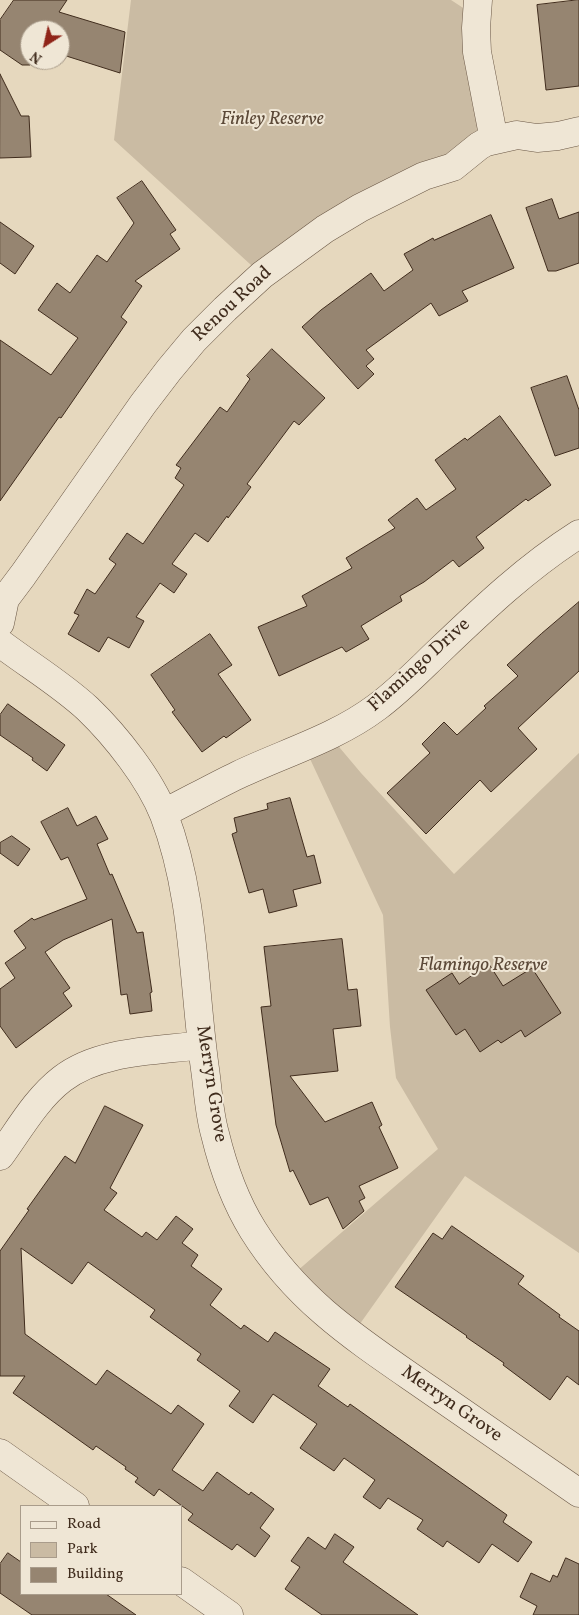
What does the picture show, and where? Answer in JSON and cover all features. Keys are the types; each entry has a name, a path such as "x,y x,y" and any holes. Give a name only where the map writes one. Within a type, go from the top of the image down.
{"street":[{"path":"478,0 477,52 494,140"},
{"name":"Renou Road","path":"0,623 3,605 8,593 23,575 143,404 188,348 225,309 262,275 325,229 392,191 424,176 453,167 479,146 494,140 517,135 537,138 579,131"},
{"name":"Flamingo Drive","path":"164,814 237,775 362,718 404,684 515,580 538,561 579,534"},
{"name":"Merryn Grove","path":"0,643 70,694 99,720 133,762 164,814 184,885 214,1133 237,1201 253,1230 275,1262 319,1310 365,1345 579,1493"},
{"path":"0,1156 46,1094 62,1078 80,1068 100,1059 202,1045"},
{"path":"0,1453 74,1505"},
{"path":"182,1582 229,1615"}],"green space":[{"name":"Finley Reserve","path":"131,0 451,0 477,17 494,140 262,275 114,140"},
{"name":"Flamingo Reserve","path":"329,735 361,773 454,874 579,753 579,1253 465,1176 352,1335 289,1278 438,1149 396,1078 390,1027 383,915 304,746"}],"building":[{"path":"14,0 67,0 59,12 125,32 120,73 70,57 70,20 20,20 20,64 0,50 0,20"},
{"path":"579,0 579,86 546,90 537,5"},
{"path":"0,74 21,116 29,116 31,157 0,158"},
{"path":"142,181 176,230 170,234 180,249 135,281 142,286 121,317 127,322 61,418 59,417 0,501 0,340 51,375 78,338 38,310 57,283 70,293 97,255 107,262 134,223 117,198"},
{"path":"552,199 559,219 579,212 579,263 556,271 548,271 526,208"},
{"path":"491,215 514,268 462,291 468,301 439,316 431,303 366,350 374,359 366,366 374,374 358,389 302,327 321,310 371,273 384,291 413,270 404,254 433,238 434,240"},
{"path":"0,222 34,246 15,274 0,263"},
{"path":"272,349 325,398 299,425 294,421 247,484 251,487 208,542 195,533 172,564 187,574 174,593 160,583 136,617 144,621 129,648 108,637 99,652 68,634 79,615 74,613 87,589 95,594 116,564 109,559 127,533 143,544 184,485 175,478 181,468 176,465 220,407 227,412 250,379 247,376"},
{"path":"567,376 579,410 579,448 555,456 531,388"},
{"path":"500,416 551,485 528,501 526,499 476,537 484,548 459,567 453,560 424,582 400,596 402,601 361,626 369,639 346,652 342,647 279,676 258,627 307,606 302,596 352,568 346,558 395,528 388,520 417,498 426,510 456,489 435,460"},
{"path":"579,602 579,671 518,728 537,749 491,792 480,780 426,834 387,793 430,753 422,744 444,722 457,735 486,708 484,706 518,676 507,665"},
{"path":"210,634 232,665 218,674 251,720 202,752 172,712 175,710 151,675"},
{"path":"8,704 65,745 47,771 32,760 33,758 0,735 0,715"},
{"path":"290,798 307,857 314,855 321,883 293,890 297,906 269,913 263,889 249,893 232,834 237,832 234,818 268,809 267,804"},
{"path":"68,808 77,826 96,816 108,839 97,844 137,933 143,932 152,992 150,993 152,1011 130,1014 127,994 121,995 112,919 63,940 45,952 70,988 63,993 72,1006 16,1048 0,1026 0,989 15,978 5,963 26,948 14,931 32,918 34,920 87,899 68,857 61,860 41,822"},
{"path":"12,836 30,849 18,866 0,853 0,843"},
{"path":"342,939 348,990 357,989 361,1026 333,1029 338,1071 290,1076 325,1122 372,1102 382,1125 379,1127 398,1168 359,1186 365,1198 359,1201 364,1211 343,1229 328,1197 310,1205 293,1170 290,1172 276,1125 261,1007 271,1006 264,947"},
{"path":"489,964 503,986 532,968 561,1013 525,1037 521,1030 501,1043 498,1040 480,1052 465,1029 456,1035 426,990 452,973 459,984"},
{"path":"105,1106 143,1125 110,1188 117,1193 104,1210 142,1237 146,1232 157,1240 176,1216 193,1229 182,1243 198,1255 191,1266 222,1289 210,1305 241,1329 244,1325 268,1342 275,1332 330,1369 318,1386 348,1407 350,1404 507,1515 503,1522 532,1542 518,1562 492,1544 479,1563 447,1541 443,1547 417,1529 423,1520 388,1498 380,1509 363,1497 375,1480 344,1458 334,1471 300,1448 317,1424 273,1394 253,1423 229,1406 240,1391 197,1360 201,1354 150,1317 155,1310 88,1262 72,1284 21,1248 25,1334 96,1385 107,1370 171,1414 178,1405 204,1424 172,1470 203,1491 217,1472 249,1495 251,1492 274,1509 260,1528 270,1536 255,1557 237,1544 232,1550 188,1520 193,1514 182,1505 159,1489 154,1496 135,1482 138,1478 125,1469 126,1467 96,1446 93,1450 13,1393 25,1376 0,1376 0,1251 65,1156 75,1163"},
{"path":"452,1226 524,1276 518,1284 579,1331 579,1385 567,1376 550,1400 467,1336 395,1287 433,1233 442,1239"},
{"path":"335,1534 354,1547 343,1562 418,1615 322,1615 285,1589 300,1567 291,1561 308,1537 325,1549"},
{"path":"8,1553 20,1561 20,1595 107,1595 136,1615 32,1615 0,1593 0,1564"},
{"path":"566,1558 579,1564 579,1615 533,1615 537,1606 520,1597 531,1573 550,1582 553,1575 557,1577"}]}
